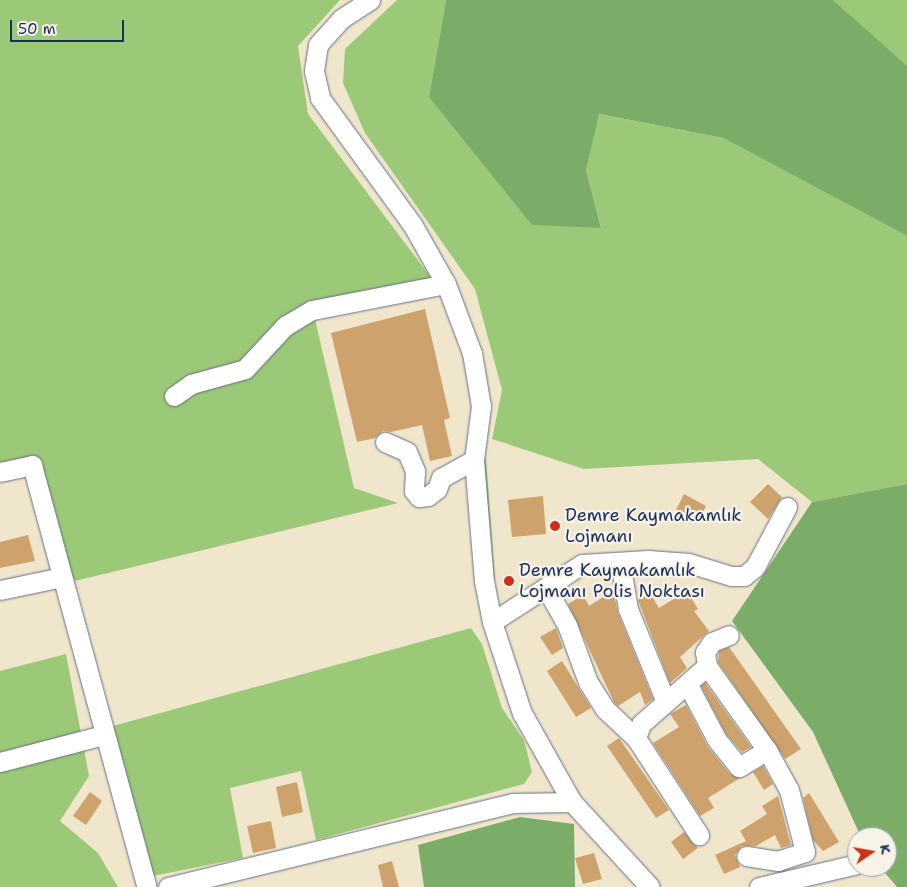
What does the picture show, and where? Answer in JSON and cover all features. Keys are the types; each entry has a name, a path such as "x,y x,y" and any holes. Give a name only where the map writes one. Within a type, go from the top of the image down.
{"street":[{"path":"370,0 342,18 318,46 314,71 320,98 412,224 446,284 472,353 481,406 474,460 484,581 492,622 522,713 572,802 650,887"},
{"path":"174,396 191,384 245,369 285,326 312,310 446,284"},
{"path":"385,442 407,452 415,471 414,491 419,497 428,496 437,489 440,478 474,460"},
{"path":"0,472 32,465 104,736 147,887"},
{"path":"492,622 582,564 620,562 690,564 731,576 744,576 755,567 787,507"},
{"path":"620,562 628,609 666,702"},
{"path":"0,590 62,577"},
{"path":"546,588 567,625 588,682 605,710 636,738 700,835"},
{"path":"729,635 712,642 705,652 707,666 768,750 789,790 805,852 778,861 746,856"},
{"path":"636,738 641,724 688,685 707,666"},
{"path":"688,685 717,740 739,768 768,750"},
{"path":"0,762 104,736"},
{"path":"168,887 513,803 572,802"},
{"path":"759,887 847,866"}],"green space":[{"path":"0,0 340,0 298,46 308,114 441,291 315,319 354,488 398,503 75,581 24,475 0,477"},
{"path":"397,0 446,0 429,97 601,227 586,170 598,114 723,138 907,236 907,484 812,502 758,459 584,469 492,439 502,390 475,289 365,133 343,83 345,49"},
{"path":"446,0 833,0 907,66 907,236 723,138 599,114 586,170 601,228 532,225 429,97"},
{"path":"833,0 907,0 907,66 890,53"},
{"path":"486,459 495,580 484,581 474,460"},
{"path":"907,484 907,887 897,887 888,877 897,877 897,827 856,827 813,732 732,621 812,502"},
{"path":"471,628 482,644 502,708 524,740 532,772 524,784 316,840 301,771 230,788 243,858 153,876 113,726"},
{"path":"66,654 89,776 60,821 98,853 118,887 0,887 0,671"},
{"path":"520,817 574,824 575,887 424,887 418,845"}],"building":[{"path":"425,309 450,418 444,420 452,456 430,461 422,425 391,432 383,431 375,438 357,442 331,333"},
{"path":"768,484 782,497 768,519 750,502"},
{"path":"684,494 706,506 698,522 676,510"},
{"name":"Demre Kaymakamlık Lojmanı","path":"543,496 546,534 512,537 508,500"},
{"path":"28,535 35,561 0,568 0,542"},
{"path":"613,591 618,613 653,699 645,705 640,692 618,706 614,702 568,604 583,595 589,606"},
{"path":"687,591 698,609 694,611 709,631 680,657 687,668 670,683 638,600 650,593 659,608"},
{"path":"556,628 563,648 552,655 540,637"},
{"path":"729,647 801,749 785,759 718,662 719,651"},
{"path":"562,661 591,708 576,717 547,671"},
{"path":"704,683 751,747 742,752 726,734 701,686"},
{"path":"686,705 708,747 730,774 740,778 708,798 714,808 700,816 653,743 679,727 670,714"},
{"path":"619,738 669,810 656,818 607,746"},
{"path":"763,766 773,784 764,790 753,772"},
{"path":"297,782 303,812 282,817 276,787"},
{"path":"90,792 102,801 86,825 73,816"},
{"path":"809,793 839,842 823,851 813,840 803,798"},
{"path":"778,796 791,845 781,848 775,835 756,846 742,846 735,855 740,867 724,874 715,855 746,841 740,831 767,814 762,806"},
{"path":"271,821 276,848 253,853 247,826"},
{"path":"684,832 698,848 683,859 671,842"},
{"path":"594,853 602,879 583,884 575,858"},
{"path":"392,861 399,887 383,887 378,865"}],"place":[{"name":"Demre Kaymakamlık Lojmanı","path":"555,526"},
{"name":"Demre Kaymakamlık Lojmanı Polis Noktası","path":"509,581"}]}
